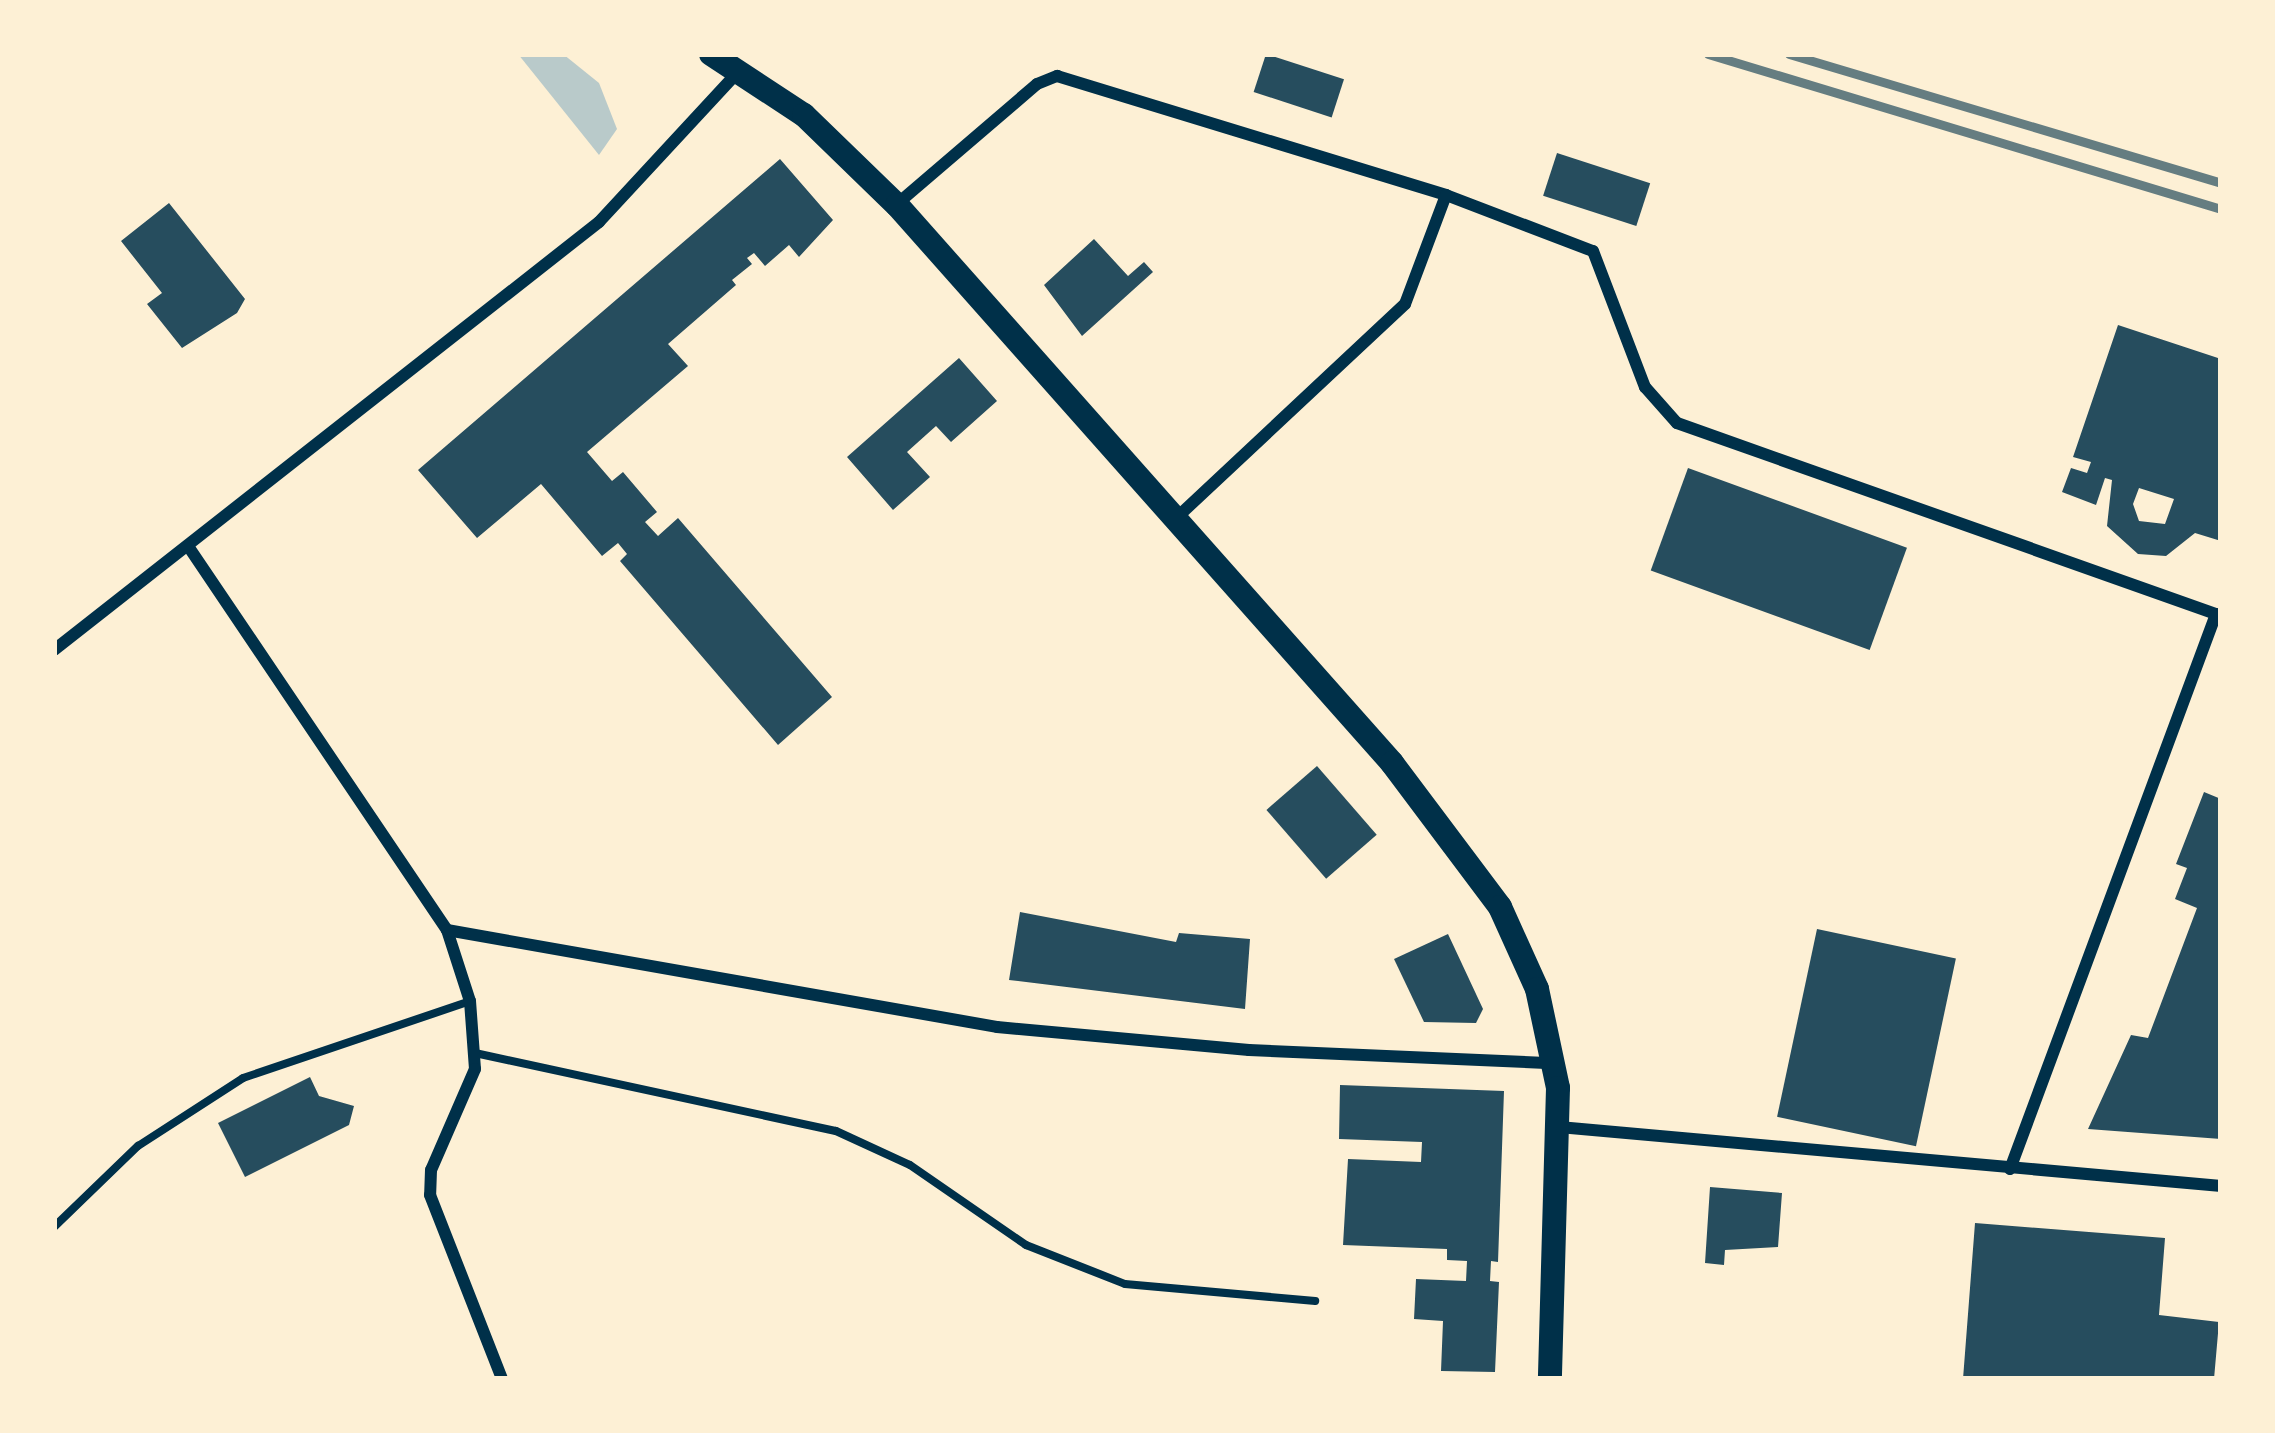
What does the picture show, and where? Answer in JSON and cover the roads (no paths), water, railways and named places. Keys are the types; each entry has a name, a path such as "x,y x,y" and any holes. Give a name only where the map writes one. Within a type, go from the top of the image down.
{"main road":[{"path":"711,54 804,115 897,205 1176,518 1460,848 1528,962 1555,1063 1558,1127 1550,1379"}],"street":[{"path":"54,650 599,222 740,70"},
{"path":"897,205 1036,84 1057,76 1082,80 1446,195 1593,251 1649,395 1677,423 2218,615 2010,1169"},
{"path":"1176,518 1405,304 1446,195"},
{"path":"188,546 447,930 470,1001 475,1053 461,1111 431,1170 430,1196 502,1379"},
{"path":"447,930 997,1028 1249,1050 1555,1063"},
{"path":"1558,1127 2221,1186"}],"lane":[{"path":"54,1227 138,1146 243,1078 470,1001"},
{"path":"475,1053 836,1131 910,1165 1026,1245 1125,1284 1315,1301"}],"railway":[{"path":"1708,54 2221,209"},
{"path":"1789,54 2221,183"}]}
